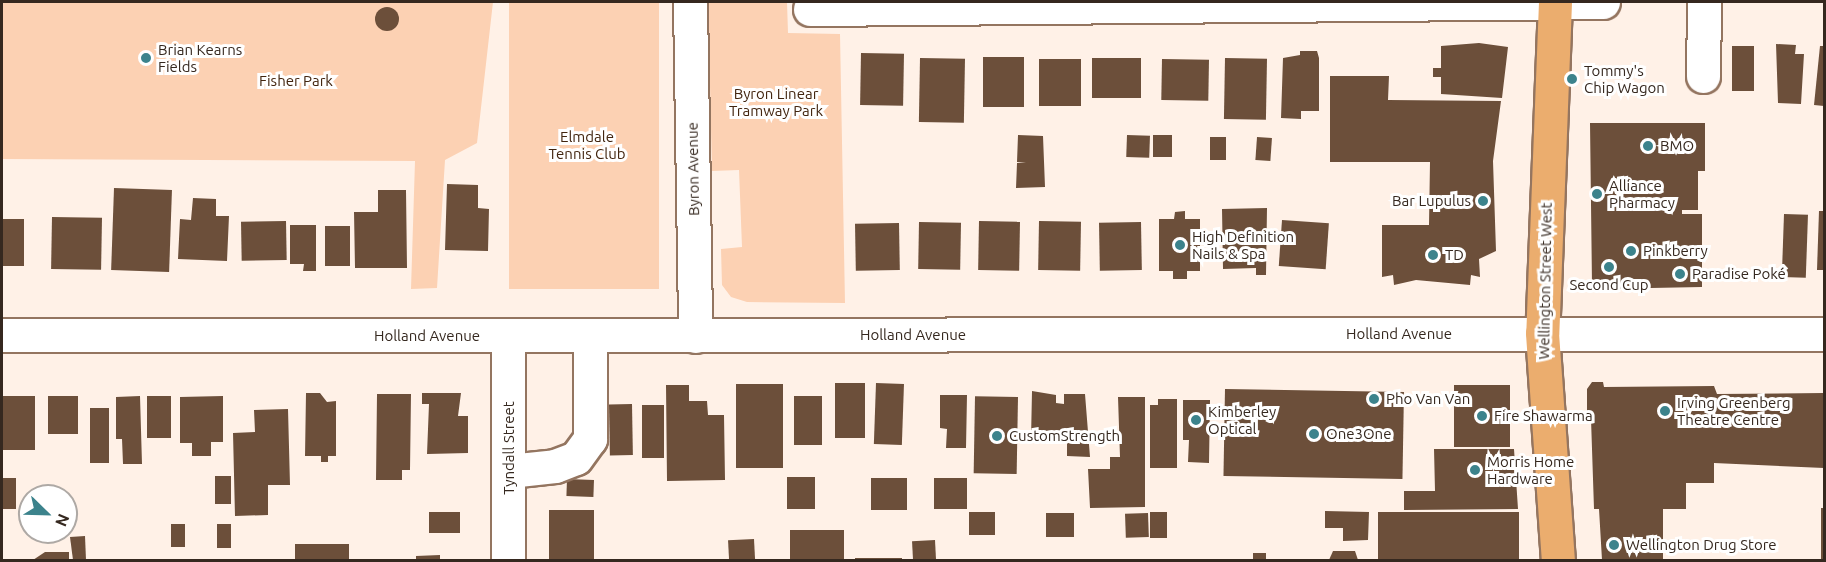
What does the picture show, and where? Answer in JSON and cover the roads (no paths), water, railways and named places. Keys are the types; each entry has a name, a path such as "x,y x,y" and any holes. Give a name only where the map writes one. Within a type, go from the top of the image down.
{"main road":[{"name":"Wellington Street West","path":"1555,2 1542,333 1558,561"}],"street":[{"name":"Byron Avenue","path":"690,2 695,336"},
{"path":"810,9 1603,2"},
{"path":"1703,75 1704,2"},
{"name":"Holland Avenue","path":"2,335 1824,334"},
{"name":"Tyndall Street","path":"508,336 508,561"},
{"path":"509,471 555,466 576,458 590,439 590,336"}],"place":[{"name":"Brian Kearns Fields","path":"146,58"},
{"name":"Tommy's Chip Wagon","path":"1572,79"},
{"name":"BMO","path":"1648,146"},
{"name":"Alliance Pharmacy","path":"1597,194"},
{"name":"Bar Lupulus","path":"1483,201"},
{"name":"High Definition Nails & Spa","path":"1180,245"},
{"name":"Pinkberry","path":"1631,251"},
{"name":"TD","path":"1433,255"},
{"name":"Second Cup","path":"1609,267"},
{"name":"Paradise Poké","path":"1680,274"},
{"name":"Pho Van Van","path":"1374,399"},
{"name":"Irving Greenberg Theatre Centre","path":"1665,411"},
{"name":"Fire Shawarma","path":"1482,416"},
{"name":"Kimberley Optical","path":"1196,420"},
{"name":"One3One","path":"1314,434"},
{"name":"CustomStrength","path":"997,436"},
{"name":"Morris Home Hardware","path":"1475,470"},
{"name":"Wellington Drug Store","path":"1614,545"}],"park label":[{"name":"Fisher Park","path":"296,81"},
{"name":"Byron Linear Tramway Park","path":"776,102"},
{"name":"Elmdale Tennis Club","path":"587,144"}]}
